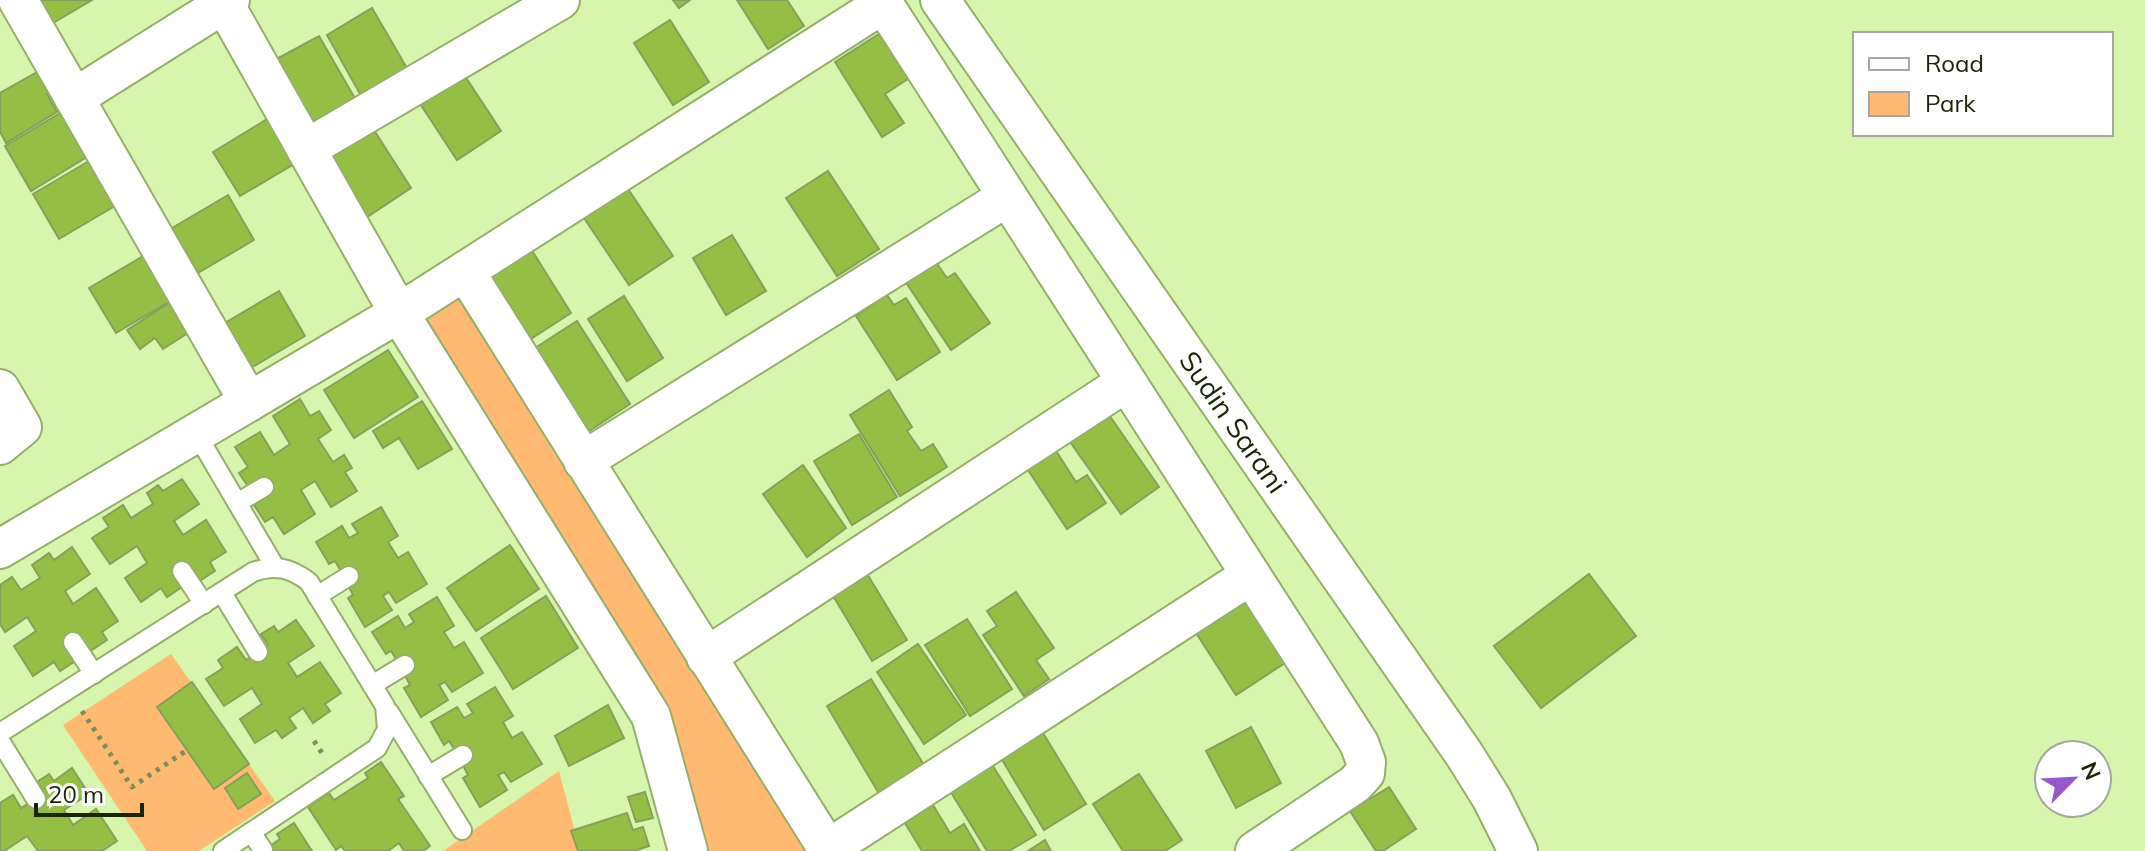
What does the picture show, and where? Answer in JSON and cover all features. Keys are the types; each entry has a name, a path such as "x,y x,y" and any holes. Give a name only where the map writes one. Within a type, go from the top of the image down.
{"street":[{"path":"18,0 249,402"},
{"path":"306,149 560,0"},
{"name":"Sudin Sarani","path":"940,0 1464,754 1492,799 1518,851"},
{"path":"74,98 225,1 399,313 651,716 688,851"},
{"path":"0,549 399,313 888,3 1125,383 1359,743 1366,762 1365,773 1355,784 1255,851"},
{"path":"583,461 1007,197"},
{"path":"465,271 829,850 1251,575"},
{"path":"706,657 1125,383"},
{"path":"0,389 22,427 0,445"}],"lane":[{"path":"206,450 275,567"},
{"path":"237,503 264,487"},
{"path":"0,733 253,572 275,567 299,574 309,582 462,830"},
{"path":"182,571 204,604"},
{"path":"317,596 349,576"},
{"path":"222,593 258,652"},
{"path":"73,642 94,674"},
{"path":"372,685 405,665"},
{"path":"223,851 377,748 387,729 385,706"},
{"path":"0,741 36,799"},
{"path":"428,776 463,755"},
{"path":"340,773 351,790"},
{"path":"251,832 263,850"}],"path":[{"path":"69,690 132,787 187,750"}],"green space":[{"path":"465,271 830,851 687,851 651,716 399,313"},
{"path":"171,654 275,801 199,851 147,851 63,725"},
{"path":"559,771 580,851 443,851"}],"building":[{"path":"32,0 92,0 48,26"},
{"path":"673,0 690,0 679,8"},
{"path":"737,0 787,0 804,26 768,49"},
{"path":"372,8 411,75 364,101 327,35"},
{"path":"670,20 709,82 673,105 634,43"},
{"path":"879,34 908,79 885,94 904,123 882,137 835,62"},
{"path":"319,36 357,102 311,128 273,61"},
{"path":"459,67 501,131 457,160 415,96"},
{"path":"39,71 51,91 47,94 57,112 6,143 0,132 0,93"},
{"path":"60,113 87,157 31,191 5,146"},
{"path":"269,118 296,163 240,196 213,152"},
{"path":"370,124 411,188 367,217 326,153"},
{"path":"89,161 115,206 59,239 33,194"},
{"path":"828,171 879,249 837,276 786,198"},
{"path":"626,186 673,256 629,285 582,215"},
{"path":"228,195 254,240 198,273 172,228"},
{"path":"732,235 766,291 726,315 693,258"},
{"path":"526,241 571,313 529,340 484,268"},
{"path":"145,255 172,300 116,333 89,288"},
{"path":"933,258 947,278 955,273 990,323 951,350 903,278"},
{"path":"279,291 305,336 249,369 223,324"},
{"path":"887,295 894,305 906,298 940,352 897,380 856,316"},
{"path":"624,296 663,358 627,381 588,319"},
{"path":"169,303 188,333 163,349 155,338 140,349 127,330"},
{"path":"577,321 630,404 586,433 532,350"},
{"path":"388,350 418,397 354,438 324,390"},
{"path":"889,390 912,427 907,431 921,451 933,444 947,467 900,496 850,415"},
{"path":"300,399 310,416 319,411 331,430 318,439 333,462 344,455 352,468 345,472 357,491 331,507 315,481 301,490 315,514 284,534 273,517 265,522 254,505 269,495 260,481 249,488 239,473 248,467 235,447 260,432 274,455 290,444 273,416"},
{"path":"422,401 452,449 418,469 399,438 383,448 373,431"},
{"path":"1107,412 1159,487 1121,514 1068,439"},
{"path":"859,434 897,497 852,525 814,461"},
{"path":"1056,451 1076,482 1087,475 1106,503 1067,529 1028,470"},
{"path":"803,465 846,528 807,557 763,494"},
{"path":"182,479 199,504 174,521 183,535 206,520 226,552 210,562 215,571 198,582 175,576 182,587 167,597 161,588 141,602 125,578 147,563 137,546 110,564 92,538 109,527 103,518 123,505 131,518 153,504 147,493 158,485 163,491"},
{"path":"381,507 398,536 388,542 398,558 408,552 427,584 396,603 389,592 383,596 392,610 365,627 348,598 353,595 342,573 335,561 329,564 316,542 342,526 349,538 358,533 352,524"},
{"path":"510,545 539,589 476,631 447,588"},
{"path":"72,547 90,574 65,591 73,604 96,588 118,621 102,632 107,640 60,671 54,662 33,676 14,646 36,631 27,617 5,632 0,624 0,585 12,577 21,590 40,578 32,565 49,553 54,560"},
{"path":"866,572 907,640 872,661 832,594"},
{"path":"1589,574 1636,636 1541,708 1494,646"},
{"path":"1016,592 1054,648 1036,660 1049,679 1024,696 983,635 997,626 987,611"},
{"path":"1240,594 1285,663 1236,695 1191,625"},
{"path":"546,596 578,648 513,689 481,638"},
{"path":"437,597 454,626 444,632 454,648 464,642 483,673 452,692 445,682 439,685 448,700 421,717 404,688 410,685 398,662 391,651 386,654 372,632 398,616 405,628 414,622 409,614"},
{"path":"967,619 1012,689 970,716 925,645"},
{"path":"296,620 314,646 288,663 297,677 320,662 341,693 325,704 330,711 313,723 303,708 289,718 296,728 282,738 276,730 255,743 240,719 262,704 252,688 224,706 206,679 223,668 218,660 237,647 246,660 268,645 261,634 274,626 278,632"},
{"path":"918,644 966,715 924,744 877,672"},
{"path":"871,679 924,765 878,792 827,706"},
{"path":"192,682 249,764 214,789 157,707"},
{"path":"495,687 513,716 503,722 512,738 522,732 542,764 511,782 504,772 498,775 507,790 480,807 463,778 468,775 456,752 449,741 444,745 431,722 457,707 464,718 473,713 467,704"},
{"path":"608,705 624,738 569,766 555,736"},
{"path":"1251,727 1281,783 1236,808 1206,751"},
{"path":"1040,728 1086,804 1044,830 998,753"},
{"path":"381,762 404,796 398,799 430,846 423,851 404,851 399,843 388,851 345,851 341,846 336,850 308,807 329,793 334,800 368,778 365,773"},
{"path":"991,763 1036,835 1009,851 987,851 949,789"},
{"path":"72,768 89,794 64,810 73,825 96,809 117,841 102,851 38,851 27,836 0,851 0,803 13,795 21,808 44,793 37,782 49,774 54,781"},
{"path":"247,773 261,794 238,809 225,788"},
{"path":"1139,774 1182,840 1165,851 1123,851 1093,804"},
{"path":"1389,787 1416,829 1383,851 1376,851 1350,811"},
{"path":"645,792 653,818 636,822 628,797"},
{"path":"933,805 950,833 964,824 980,851 922,851 905,823"},
{"path":"627,813 633,830 643,827 649,846 634,851 578,851 571,831"},
{"path":"294,823 312,851 263,851 280,839 277,834"},
{"path":"1045,840 1051,851 1028,851"}]}
